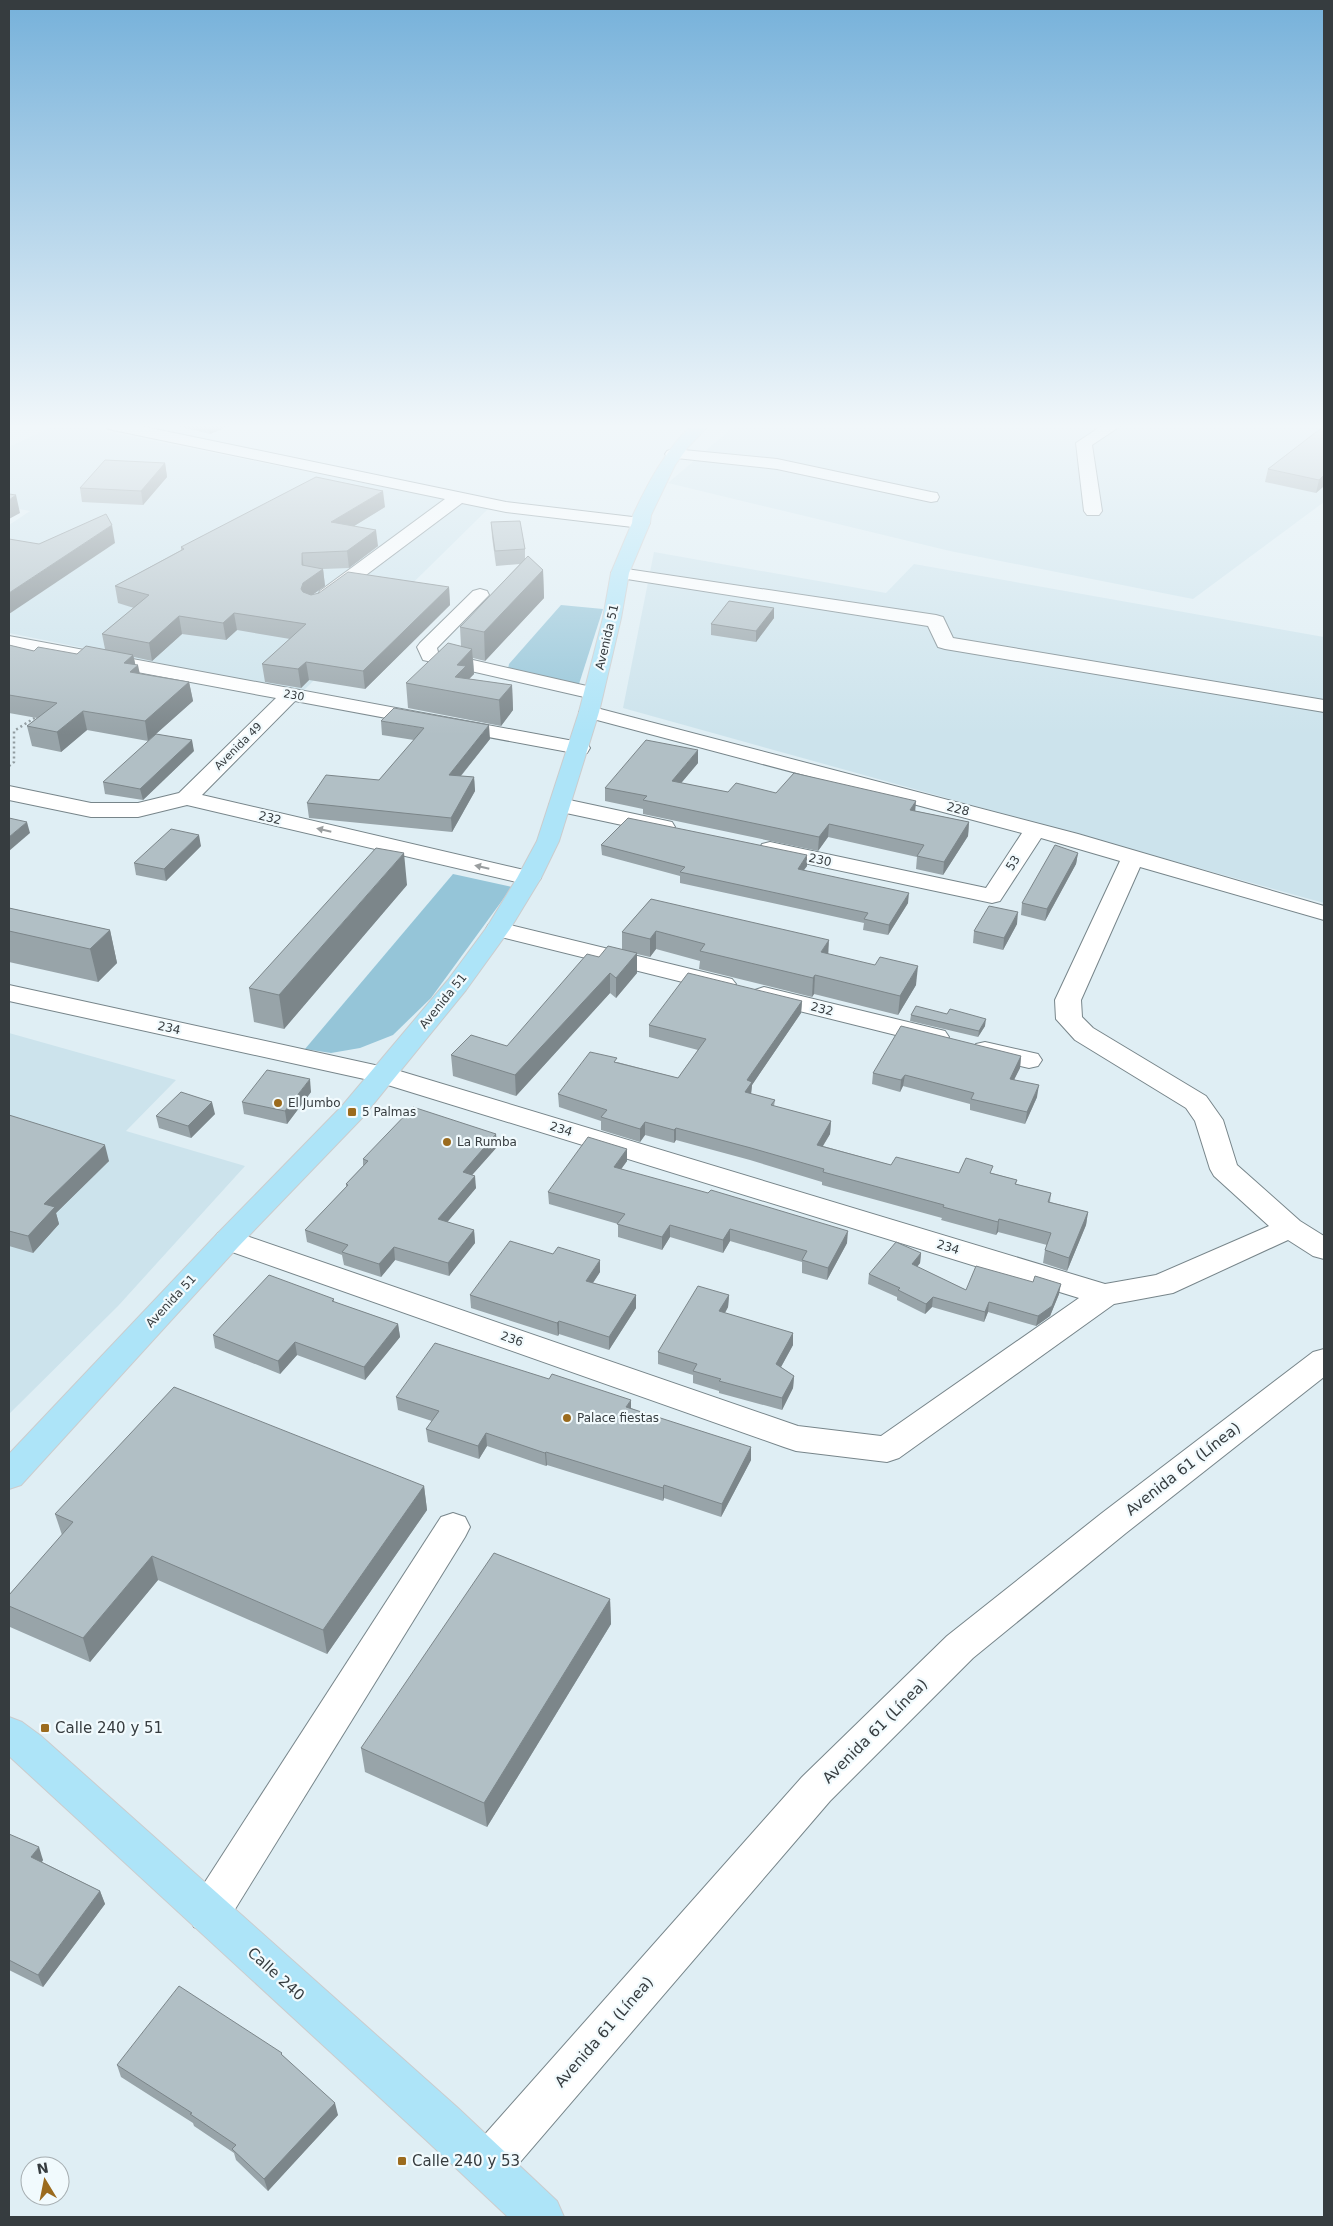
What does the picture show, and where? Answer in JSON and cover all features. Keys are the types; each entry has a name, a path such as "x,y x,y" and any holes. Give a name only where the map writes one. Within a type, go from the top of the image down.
{"main road":[{"name":"Avenida 51","path":"9,1476 228,1240 352,1112 457,985 498,928 529,878 548,841 579,748 612,618 620,573 639,527"},
{"name":"Calle 240","path":"9,1734 27,1748 542,2217"}],"street":[{"path":"314,605 420,527"},
{"path":"620,573 936,621 944,643 1324,706"},
{"name":"228","path":"480,595 427,647 430,656 1324,913"},
{"name":"230","path":"9,642 579,748"},
{"name":"Avenida 49","path":"187,798 290,695"},
{"name":"232","path":"9,793 92,810 138,810 187,798 529,878"},
{"path":"560,805 685,831"},
{"name":"53","path":"992,896 1035,830"},
{"name":"230","path":"752,846 992,896"},
{"path":"1133,858 1068,1000 1069,1019 1084,1034 1196,1102 1209,1120 1224,1169 1290,1228 1324,1249"},
{"name":"232","path":"498,928 1028,1060"},
{"name":"234","path":"9,993 384,1075 1105,1295"},
{"path":"1105,1295 1162,1284 1290,1228"},
{"name":"236","path":"228,1240 796,1438 887,1449 1105,1295"},
{"name":"Avenida 61 (Línea)","path":"487,2166 816,1789 960,1647 1114,1523 1324,1360"},
{"path":"209,1913 453,1527"}],"path":[{"path":"9,766 14,762 14,731 38,715"}],"shaded area":[{"path":"9,527 470,527 302,692 9,633"},
{"path":"850,527 1290,527 1193,599 950,551"},
{"path":"654,552 886,593 914,564 1324,637 1324,903 623,708"},
{"path":"561,605 603,609 579,684 508,669 509,664"},
{"path":"453,874 512,887 431,998 393,1035 360,1048 331,1053 305,1049"},
{"path":"9,1033 176,1080 126,1131 245,1166 118,1306 9,1414"}],"building":[{"path":"77,527 109,527 9,593 9,539 39,544"},
{"path":"220,527 358,527 376,530 347,551 302,553 302,565 323,569 303,583 301,589 303,592 311,595 319,593 348,572 449,587 363,671 306,662 298,669 262,664 306,624 234,613 223,623 179,616 149,643 102,634 149,595 115,586 184,549 181,547"},
{"path":"492,527 521,527 525,549 495,551"},
{"path":"528,556 543,570 484,632 460,627"},
{"path":"729,601 774,608 756,631 711,624"},
{"path":"448,643 472,649 457,665 466,666 455,677 512,685 499,700 406,683"},
{"path":"9,645 34,651 38,647 77,654 86,646 133,655 124,663 138,665 130,672 189,682 145,721 83,711 57,732 27,726 57,703 9,695"},
{"path":"394,708 489,725 449,775 474,777 451,818 307,803 326,775 379,780 424,728 381,721"},
{"path":"156,734 192,740 140,789 103,782"},
{"path":"646,740 698,750 672,781 728,792 736,783 776,793 794,773 916,801 910,810 969,822 944,862 917,856 924,845 829,824 819,837 643,800 647,796 605,788"},
{"path":"9,818 27,822 9,837"},
{"path":"628,818 807,855 798,869 909,893 889,925 864,919 868,913 680,872 685,867 601,845"},
{"path":"171,829 199,835 164,869 134,863"},
{"path":"1055,845 1078,853 1047,909 1022,903"},
{"path":"376,848 404,853 279,995 249,988"},
{"path":"651,899 829,940 821,952 875,965 880,957 918,966 900,996 815,975 813,978 700,951 705,944 656,931 650,939 622,932"},
{"path":"989,906 1018,912 1004,938 974,931"},
{"path":"9,908 110,930 90,949 9,931"},
{"path":"608,946 637,953 616,978 610,973 515,1075 451,1055 471,1035 507,1046 587,954 599,957"},
{"path":"688,973 802,1001 747,1080 752,1082 745,1092 775,1100 771,1105 831,1121 817,1145 891,1165 896,1157 959,1173 966,1158 993,1166 990,1173 1017,1180 1015,1184 1051,1193 1048,1202 1088,1212 1069,1258 1045,1250 1051,1233 999,1219 998,1222 943,1207 944,1205 823,1172 824,1169 676,1128 674,1130 645,1122 640,1129 601,1117 607,1110 558,1094 590,1052 617,1058 614,1062 678,1078 706,1039 649,1025"},
{"path":"916,1006 947,1014 950,1009 986,1019 979,1031 911,1015"},
{"path":"901,1026 1021,1056 1010,1079 1039,1085 1027,1112 971,1099 974,1093 905,1075 901,1080 873,1073"},
{"path":"267,1070 310,1079 285,1111 242,1102"},
{"path":"181,1092 212,1102 188,1126 156,1116"},
{"path":"413,1107 496,1134 463,1172 475,1176 438,1219 474,1230 448,1263 394,1247 379,1264 342,1252 348,1245 305,1230 368,1161 363,1159"},
{"path":"9,1115 105,1145 44,1204 55,1207 28,1236 9,1231"},
{"path":"588,1137 627,1149 614,1167 708,1193 711,1190 848,1231 828,1268 802,1260 807,1251 730,1229 723,1240 670,1225 662,1237 617,1224 625,1214 548,1192"},
{"path":"510,1241 553,1254 558,1247 600,1260 586,1281 636,1295 609,1337 559,1321 557,1323 470,1295"},
{"path":"896,1242 921,1253 912,1264 966,1290 976,1266 1033,1282 1035,1276 1061,1284 1052,1306 1038,1316 989,1302 985,1312 933,1297 926,1304 898,1290 900,1288 869,1274"},
{"path":"269,1275 334,1299 332,1301 398,1324 364,1367 295,1342 278,1361 213,1335"},
{"path":"698,1286 729,1295 719,1311 793,1333 776,1364 794,1376 782,1398 719,1381 721,1379 693,1371 697,1364 658,1352"},
{"path":"435,1343 549,1379 552,1374 631,1400 626,1407 751,1447 722,1504 664,1485 663,1488 545,1453 486,1433 478,1446 426,1429 439,1411 396,1397"},
{"path":"174,1387 424,1486 323,1630 152,1556 83,1638 9,1606 9,1595 73,1522 55,1514"},
{"path":"494,1553 610,1599 484,1803 361,1748"},
{"path":"9,1834 39,1847 31,1857 100,1891 38,1975 9,1960"},
{"path":"179,1986 282,2053 335,2103 264,2179 232,2149 236,2145 190,2114 192,2113 117,2065"}],"place":[{"name":"El Jumbo","path":"278,1103"},
{"name":"5 Palmas","path":"352,1112"},
{"name":"La Rumba","path":"447,1142"},
{"name":"Palace fiestas","path":"567,1418"},
{"name":"Calle 240 y 51","path":"45,1728"},
{"name":"Calle 240 y 53","path":"402,2161"}]}
